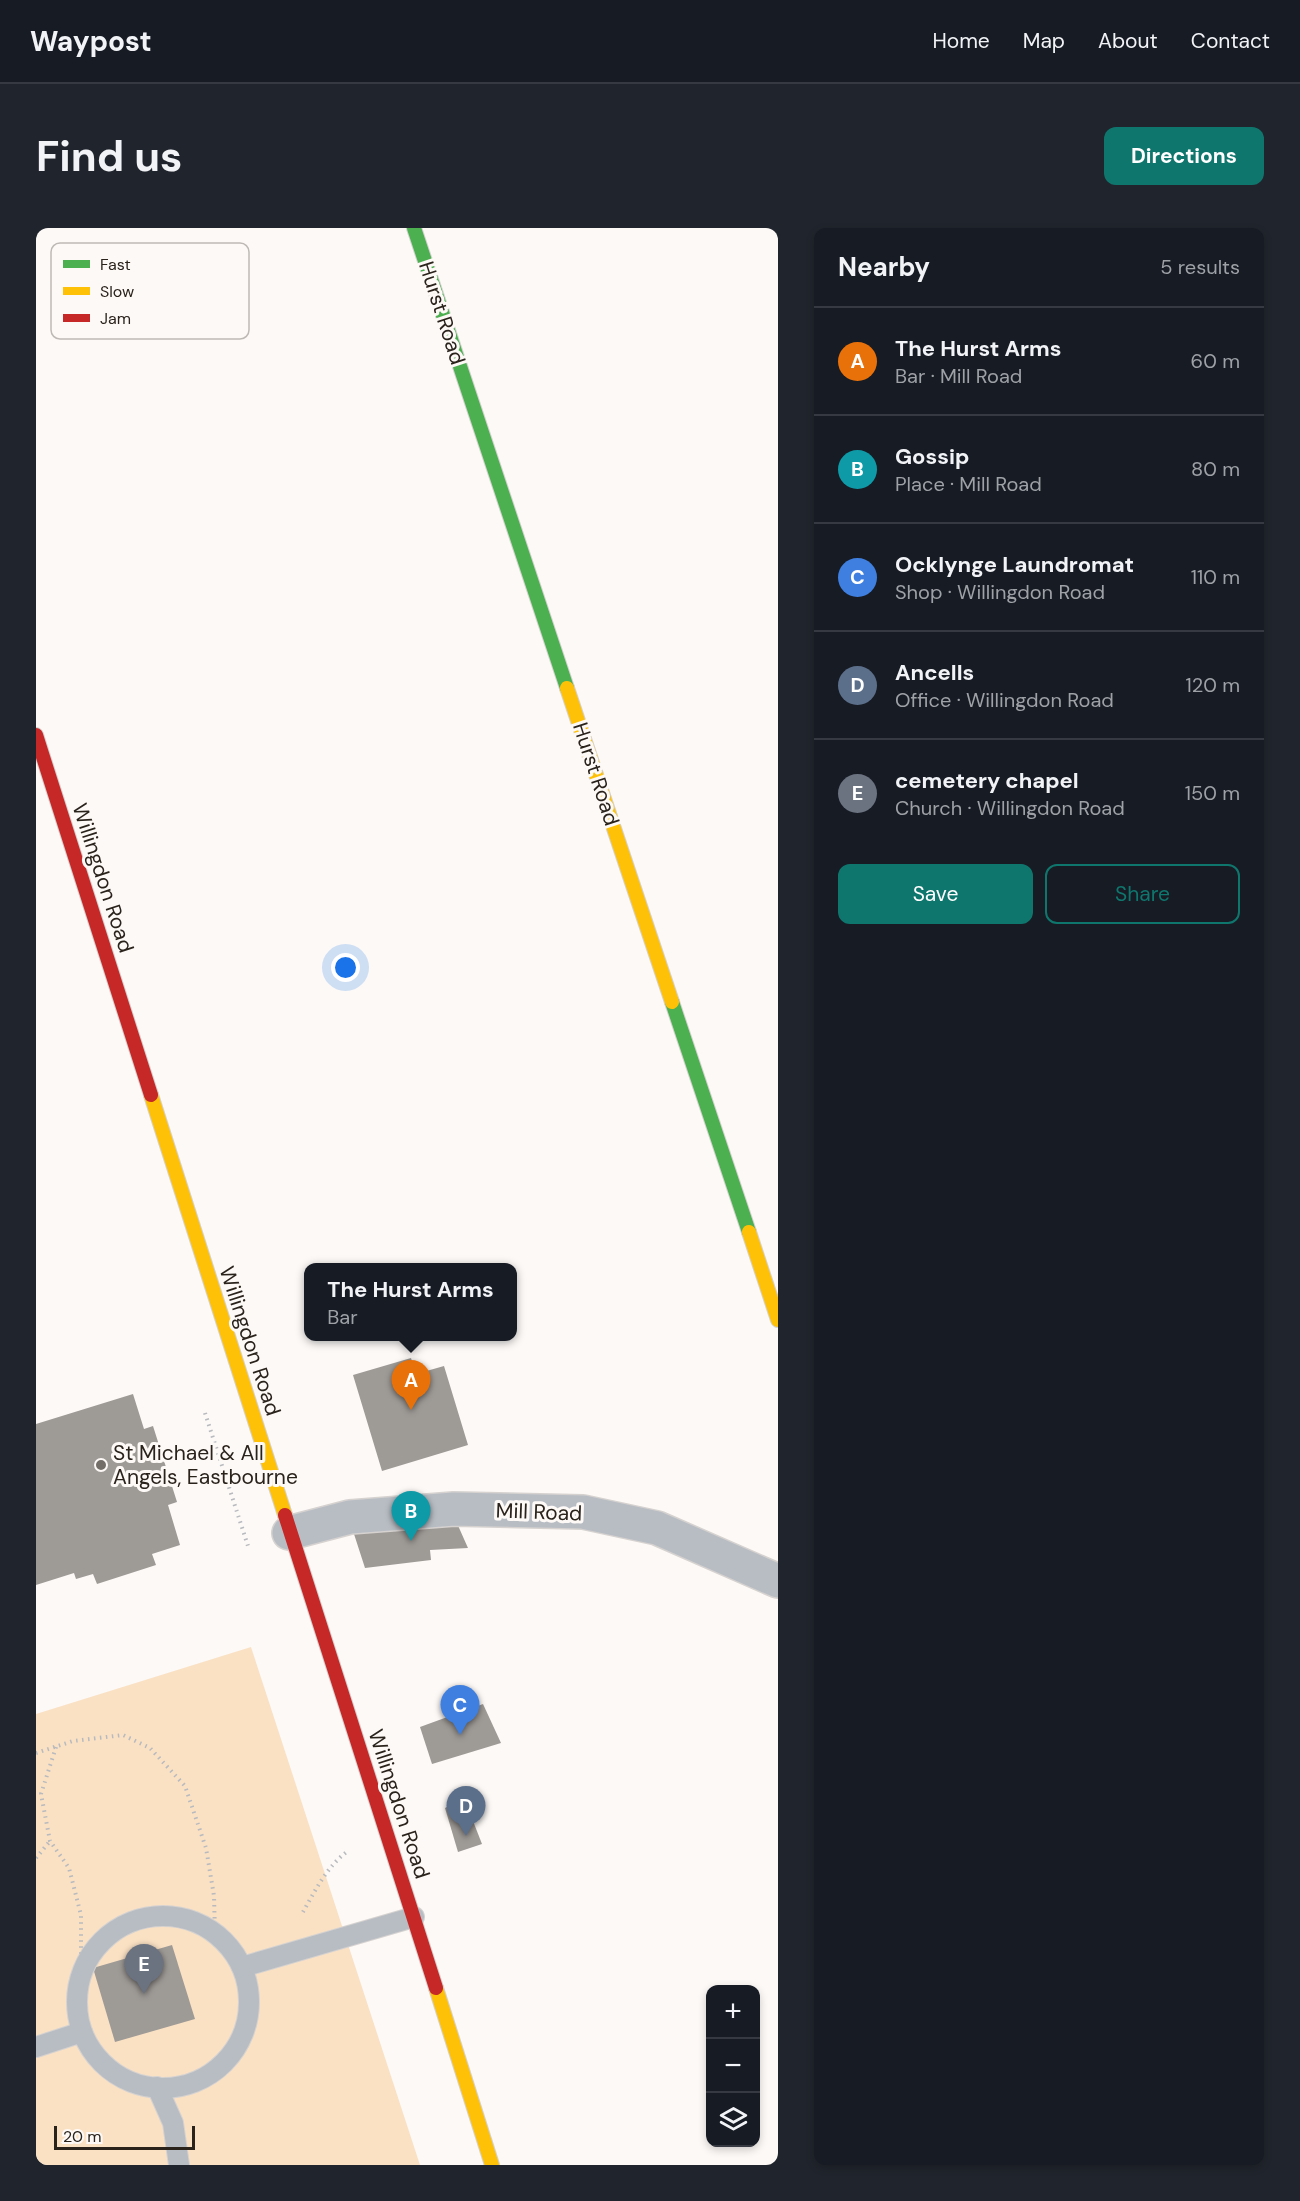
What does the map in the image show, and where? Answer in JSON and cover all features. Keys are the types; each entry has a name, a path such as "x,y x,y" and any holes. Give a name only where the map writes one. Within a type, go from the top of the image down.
{"main road":[{"name":"Hurst Road","path":"414,228 778,1320"},
{"name":"Willingdon Road","path":"36,735 492,2165"}],"street":[{"name":"Mill Road","path":"289,1533 350,1517 454,1509 583,1512 657,1528 776,1575"}],"lane":[{"path":"145,1917 174,1917 202,1925 215,1934 226,1943 242,1967 249,1994 248,2021 237,2047 219,2068 196,2082 169,2089 141,2085 116,2074 96,2056 82,2032 77,2003 81,1974 95,1948 117,1928 145,1917"},
{"path":"242,1967 414,1917"},
{"path":"36,2047 82,2032"},
{"path":"157,2087 173,2123 179,2165"}],"path":[{"path":"202,1403 250,1551"},
{"path":"36,1753 73,1741 123,1735 150,1748 185,1786 206,1848 213,1896 215,1934"},
{"path":"56,1746 41,1794 50,1841 69,1868 81,1915 81,1974"},
{"path":"36,1858 50,1841"},
{"path":"302,1950 295,1927 318,1885 340,1857 355,1846"}],"shaded area":[{"path":"251,1647 420,2165 36,2165 36,1714"}],"building":[{"path":"411,1358 416,1374 444,1366 468,1445 382,1471 353,1375"},
{"name":"St Michael & All Angels, Eastbourne","path":"133,1394 144,1429 153,1426 177,1502 168,1505 180,1545 152,1554 156,1565 97,1584 93,1574 76,1579 74,1573 36,1585 36,1424"},
{"path":"390,1521 456,1521 468,1548 430,1550 431,1560 365,1568 354,1534"},
{"path":"483,1704 501,1743 432,1764 420,1727"},
{"path":"464,1798 482,1844 458,1852 445,1808"},
{"path":"172,1945 195,2019 115,2042 93,1968"}],"traffic: fast":[{"path":"414,228 567,688"},
{"path":"672,1002 749,1232"}],"traffic: slow":[{"path":"567,688 672,1002"},
{"path":"151,1095 285,1515"},
{"path":"749,1232 778,1320"},
{"path":"436,1988 492,2165"}],"traffic: jam":[{"path":"36,735 151,1095"},
{"path":"285,1515 436,1988"}],"place":[{"name":"The Hurst Arms","path":"411,1410"},
{"name":"St Michael & All Angels, Eastbourne","path":"101,1465"},
{"name":"Gossip","path":"411,1541"},
{"name":"Ocklynge Laundromat","path":"460,1735"},
{"name":"Ancells","path":"466,1836"},
{"name":"cemetery chapel","path":"144,1994"}]}
